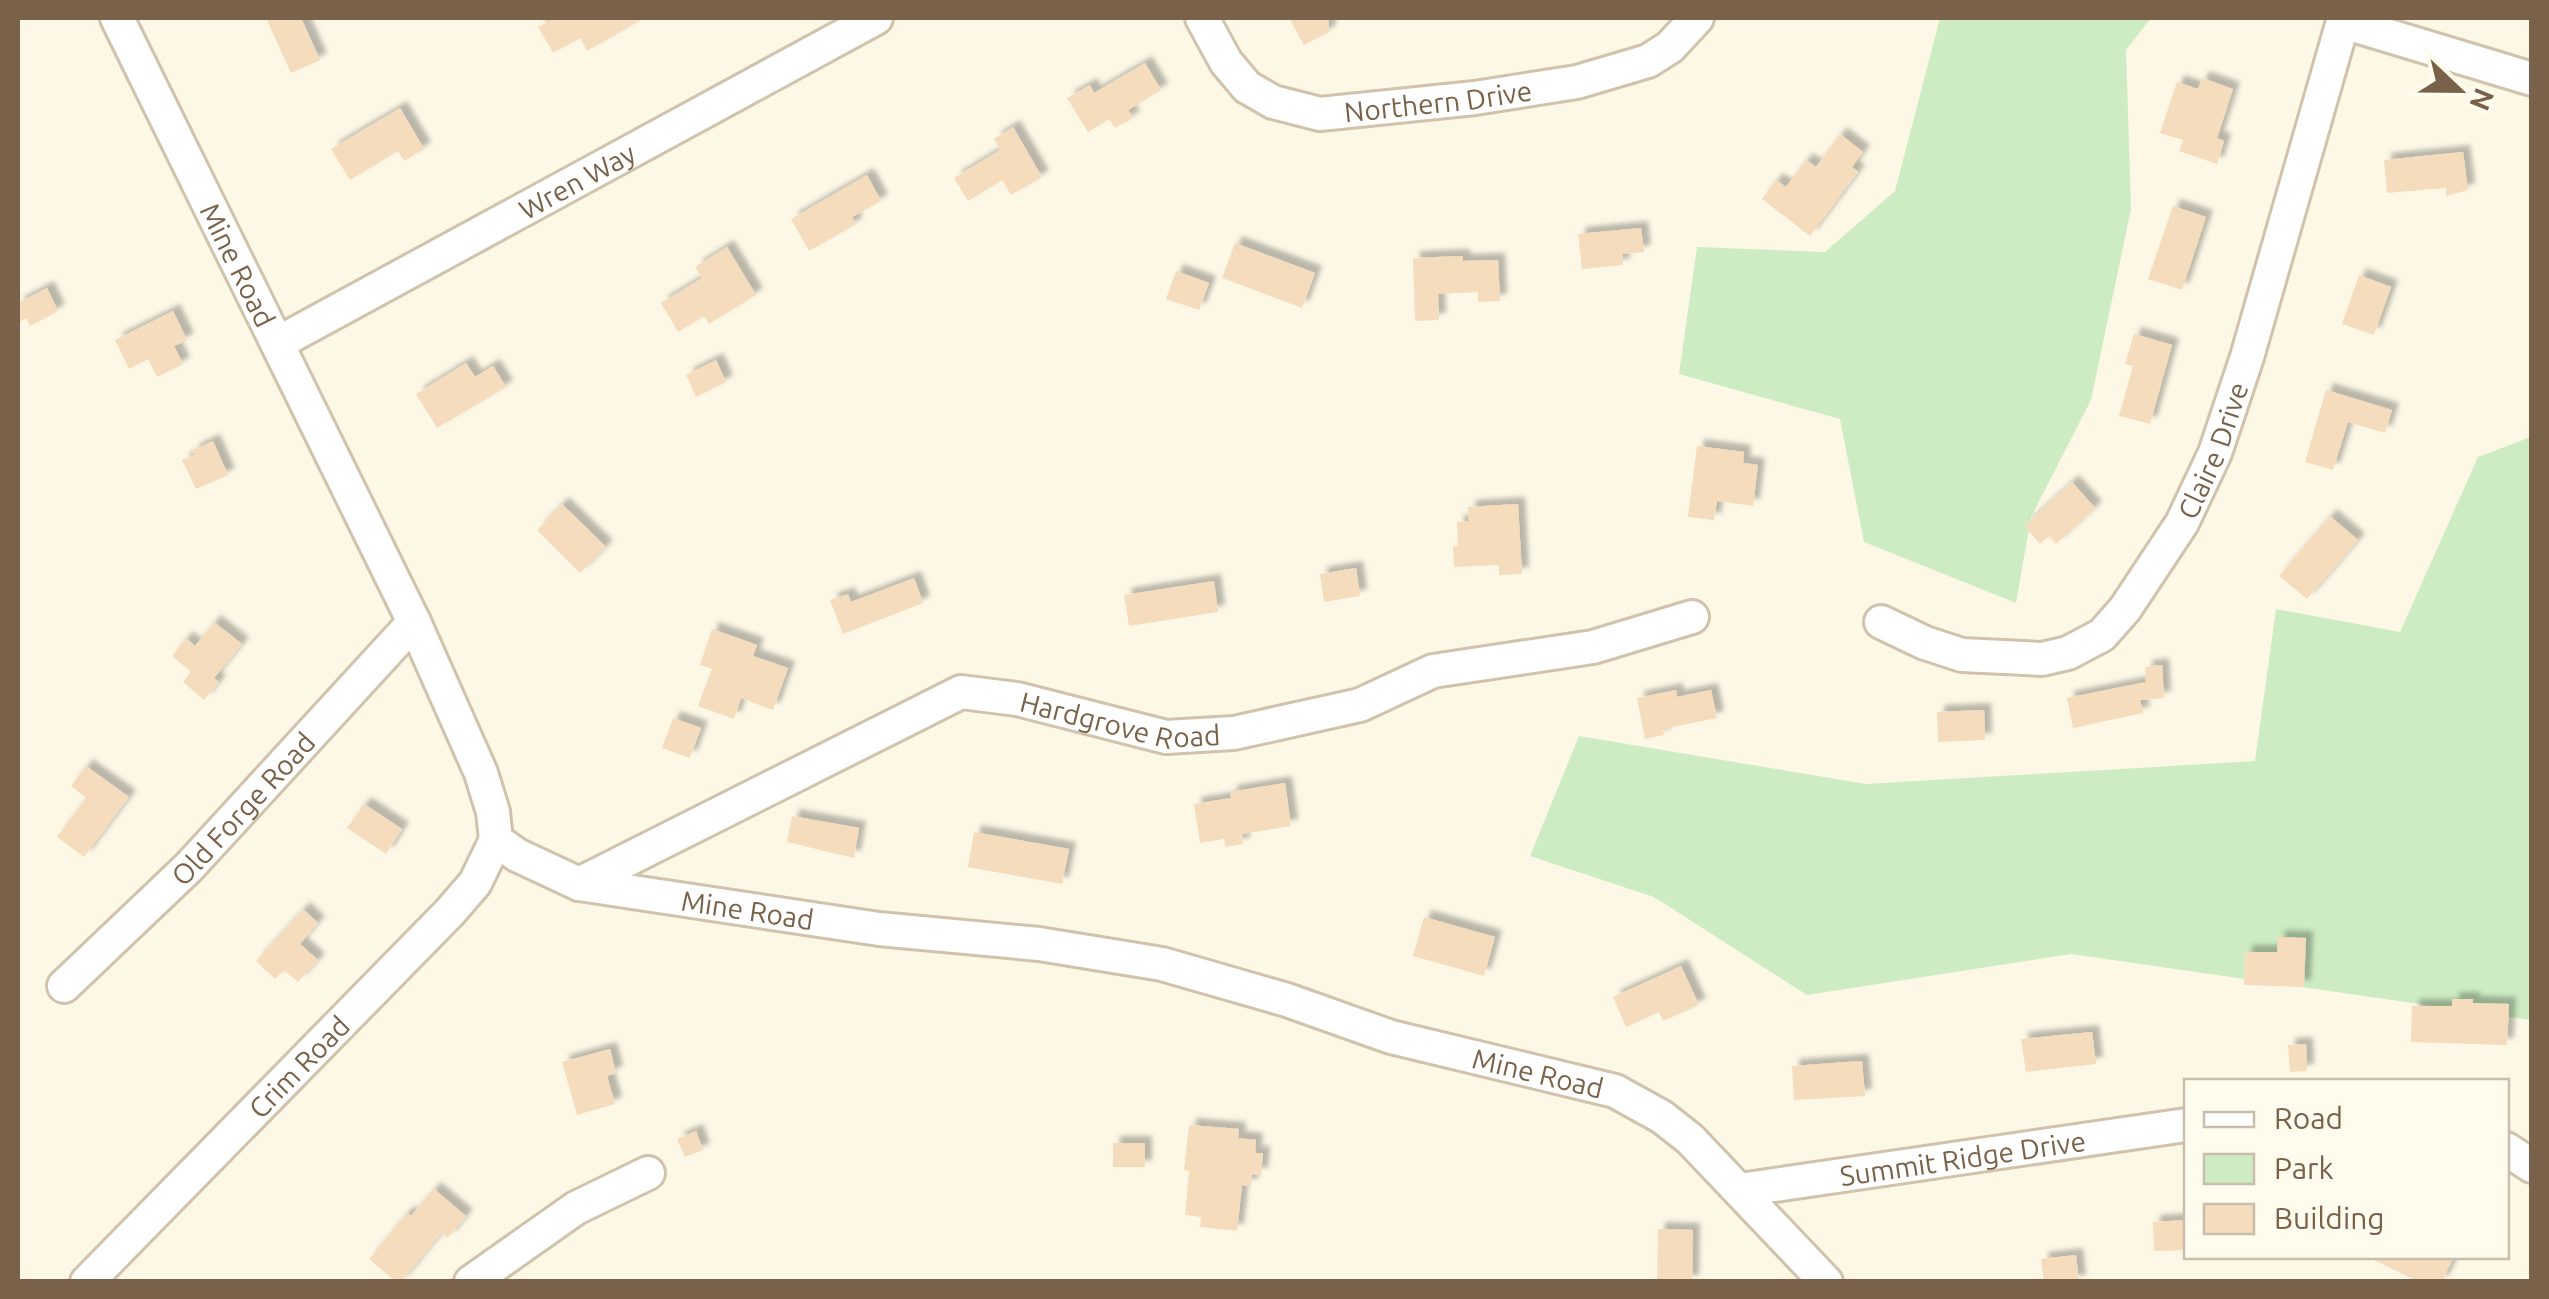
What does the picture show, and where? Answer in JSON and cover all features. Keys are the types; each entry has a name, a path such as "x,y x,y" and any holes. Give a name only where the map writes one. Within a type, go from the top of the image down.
{"street":[{"name":"Mine Road","path":"117,18 414,622 481,772 493,812 496,840 517,855 579,884 879,929 1039,944 1162,964 1287,1000 1390,1037 1615,1091 1662,1117 1690,1139 1826,1282"},
{"name":"Wren Way","path":"278,343 876,18"},
{"name":"Northern Drive","path":"1202,18 1226,62 1248,87 1272,102 1320,114 1475,98 1577,82 1648,61 1670,47 1698,18"},
{"path":"2343,20 2532,78"},
{"name":"Claire Drive","path":"1881,622 1962,655 2042,659 2068,654 2102,635 2125,609 2182,523 2215,454 2343,20"},
{"name":"Hardgrove Road","path":"579,884 962,692 1017,699 1166,737 1234,734 1360,705 1433,671 1593,647 1692,618"},
{"name":"Old Forge Road","path":"64,986 189,867 414,622"},
{"name":"Crim Road","path":"87,1282 449,913 476,883 496,840"},
{"name":"Summit Ridge Drive","path":"1740,1190 2184,1125"},
{"path":"2509,1151 2532,1166"},
{"path":"470,1282 576,1208 648,1173"}],"green space":[{"path":"1940,18 2151,18 2126,50 2131,209 2091,400 2031,517 2016,603 1864,542 1840,419 1679,374 1697,247 1825,252 1895,191"},
{"path":"2531,437 2531,1020 2071,954 1807,995 1654,897 1530,856 1579,736 1866,784 2255,761 2276,609 2400,632 2478,457"}],"building":[{"path":"266,18 301,18 320,60 291,73"},
{"path":"555,18 644,18 587,51 580,38 553,53 538,27"},
{"path":"1289,18 1328,18 1329,32 1304,45"},
{"path":"1145,63 1161,90 1128,110 1133,118 1115,128 1109,119 1088,132 1067,98 1090,85 1094,93"},
{"path":"2202,78 2233,89 2217,138 2224,141 2217,164 2179,151 2183,140 2160,133 2177,82 2198,89"},
{"path":"400,108 424,149 404,161 398,151 350,180 331,149"},
{"path":"1013,127 1042,177 1011,195 1002,180 968,201 954,178 1000,150 994,139"},
{"path":"1840,134 1863,152 1852,167 1858,172 1810,236 1762,199 1776,180 1786,187 1806,160 1816,167"},
{"path":"2463,152 2468,190 2446,196 2446,188 2387,193 2384,160"},
{"path":"867,175 881,201 852,217 856,224 809,251 791,219"},
{"path":"2173,206 2206,217 2182,290 2148,279"},
{"path":"1641,228 1644,252 1622,254 1623,265 1582,269 1578,234"},
{"path":"1235,243 1315,273 1302,308 1222,278"},
{"path":"727,247 756,295 709,324 704,316 678,332 661,303 702,278 695,267"},
{"path":"1463,256 1463,261 1498,260 1500,301 1478,302 1478,292 1438,294 1439,320 1415,321 1413,258"},
{"path":"1176,271 1209,283 1199,310 1166,299"},
{"path":"2359,275 2391,287 2374,335 2342,324"},
{"path":"47,288 58,311 30,326 26,318 18,323 18,303"},
{"path":"173,311 187,340 174,346 183,364 157,377 148,359 129,369 115,340"},
{"path":"2134,334 2172,345 2150,424 2119,416 2133,366 2125,364"},
{"path":"716,360 726,382 696,397 686,375"},
{"path":"466,363 475,377 493,366 506,387 437,428 416,394"},
{"path":"2326,390 2392,410 2385,433 2348,422 2333,470 2305,462"},
{"path":"213,441 228,475 196,489 182,460"},
{"path":"1697,446 1744,452 1743,463 1758,465 1753,506 1717,501 1714,520 1688,517"},
{"path":"2072,482 2095,508 2056,544 2049,536 2040,544 2024,526"},
{"path":"562,504 606,547 580,573 537,530"},
{"path":"1518,504 1522,574 1499,575 1499,565 1454,567 1457,522 1469,521 1468,507"},
{"path":"2330,516 2358,540 2307,599 2279,576"},
{"path":"1356,568 1360,596 1324,602 1320,574"},
{"path":"914,578 923,603 843,634 830,600 848,594 851,602"},
{"path":"1214,581 1218,612 1129,626 1124,595"},
{"path":"214,622 242,644 214,678 219,682 204,700 183,682 191,672 172,656 186,638 195,646"},
{"path":"712,629 757,645 753,656 788,668 773,710 741,698 734,719 698,706 712,669 700,665"},
{"path":"2162,665 2164,698 2140,700 2143,713 2073,728 2067,698 2146,682 2145,667"},
{"path":"1676,690 1677,697 1711,690 1717,718 1663,729 1664,735 1645,739 1637,698"},
{"path":"1984,710 1985,740 1938,742 1937,712"},
{"path":"673,718 701,728 690,758 662,748"},
{"path":"86,766 129,797 84,857 57,837 86,798 71,786"},
{"path":"1285,783 1291,826 1242,834 1243,844 1225,847 1224,839 1200,843 1194,804 1231,798 1230,792"},
{"path":"364,804 402,829 386,854 347,828"},
{"path":"792,816 859,828 854,858 787,842"},
{"path":"974,832 1069,849 1062,884 968,867"},
{"path":"303,909 318,923 300,944 318,960 298,982 284,970 275,979 256,961"},
{"path":"1424,917 1495,937 1484,976 1413,956"},
{"path":"2278,937 2306,938 2304,987 2244,985 2245,952 2277,952"},
{"path":"1681,966 1699,1005 1663,1021 1659,1012 1626,1027 1613,997"},
{"path":"2452,999 2509,1004 2507,1045 2411,1042 2412,1006 2452,1006"},
{"path":"2092,1032 2096,1064 2026,1072 2021,1039"},
{"path":"2306,1044 2307,1071 2290,1072 2288,1045"},
{"path":"610,1049 616,1073 607,1076 615,1104 577,1115 562,1062"},
{"path":"1862,1061 1865,1096 1794,1100 1792,1066"},
{"path":"1189,1125 1239,1129 1238,1138 1256,1140 1255,1153 1263,1153 1261,1175 1252,1174 1251,1186 1242,1185 1237,1231 1200,1227 1201,1217 1185,1215"},
{"path":"696,1131 703,1150 685,1157 677,1139"},
{"path":"1113,1143 1145,1143 1145,1167 1113,1167"},
{"path":"434,1189 466,1216 448,1238 441,1233 401,1282 396,1282 369,1259 407,1213 411,1216"},
{"path":"2184,1220 2184,1250 2154,1251 2153,1222"},
{"path":"1658,1229 1693,1230 1692,1282 1657,1282"},
{"path":"2076,1255 2079,1282 2044,1282 2041,1259"},
{"path":"2372,1259 2453,1259 2442,1282 2419,1282"}]}
